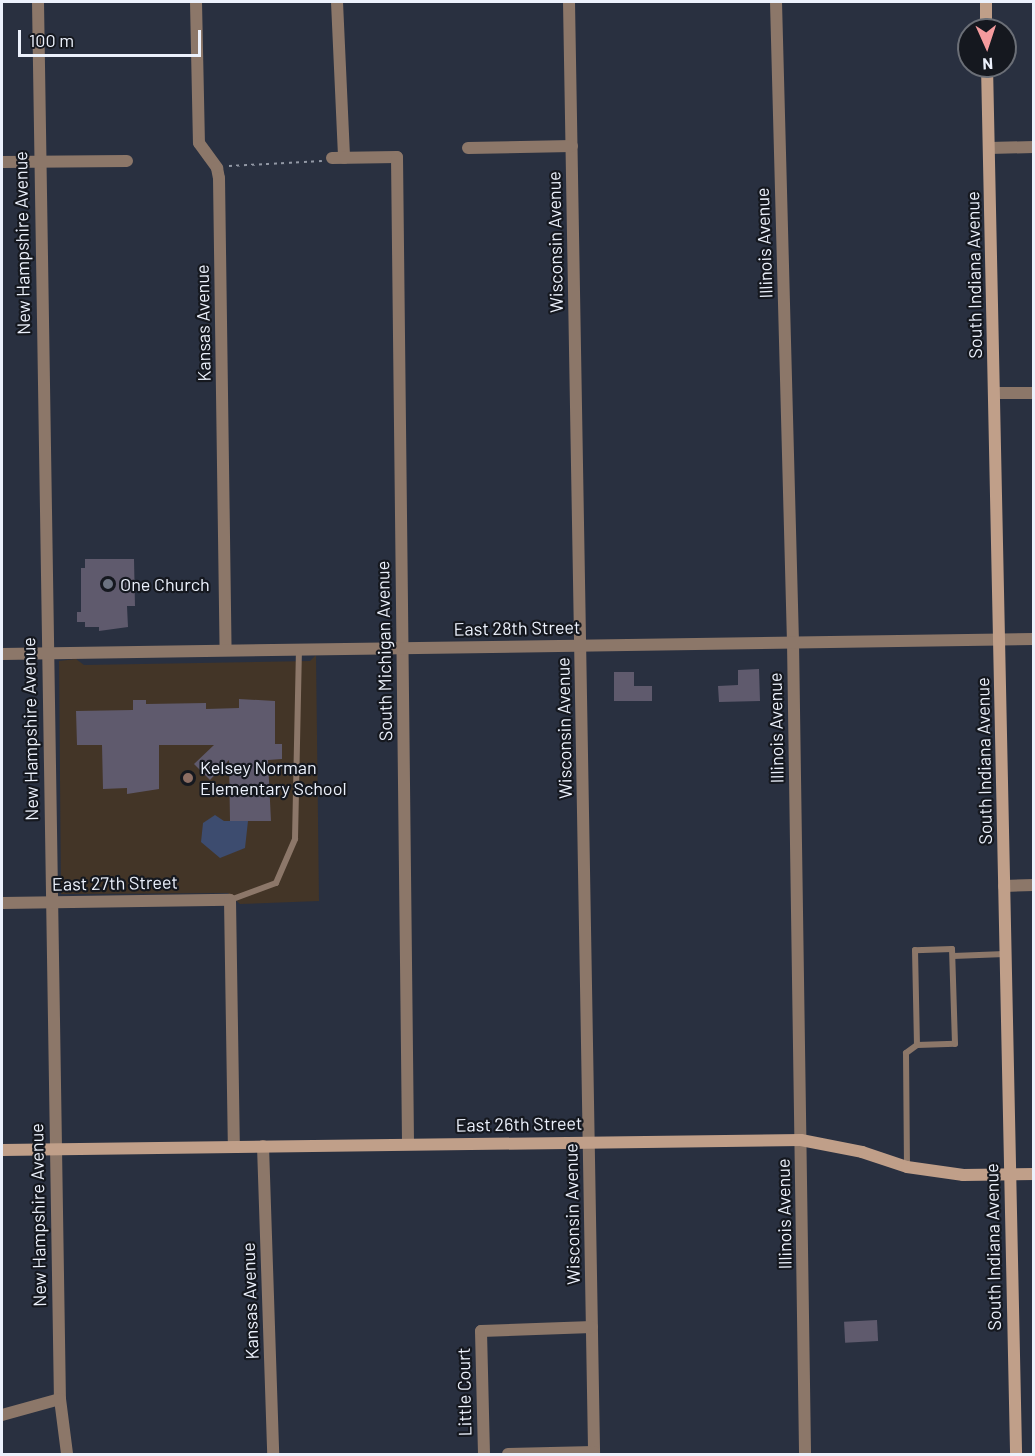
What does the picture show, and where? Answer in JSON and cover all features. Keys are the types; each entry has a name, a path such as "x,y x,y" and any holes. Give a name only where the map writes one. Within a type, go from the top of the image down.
{"street":[{"name":"New Hampshire Avenue","path":"38,2 55,1149 60,1399 67,1455"},
{"path":"196,2 199,143 217,168"},
{"path":"338,2 338,158"},
{"name":"Wisconsin Avenue","path":"569,2 594,1453"},
{"name":"Illinois Avenue","path":"776,2 793,642 805,1455"},
{"path":"986,2 986,18"},
{"name":"South Indiana Avenue","path":"987,78 1016,1455"},
{"path":"468,148 572,146"},
{"path":"989,148 1034,147"},
{"name":"South Michigan Avenue","path":"338,158 397,158 408,1144"},
{"path":"2,162 127,161"},
{"name":"Kansas Avenue","path":"217,168 226,650"},
{"path":"994,393 1034,393"},
{"name":"East 28th Street","path":"2,654 1034,639"},
{"path":"1004,885 1034,885"},
{"path":"230,900 234,1147"},
{"name":"East 27th Street","path":"2,903 230,900"},
{"name":"East 26th Street","path":"2,1150 588,1140 801,1140 843,1147 907,1167 963,1175 1034,1174"},
{"name":"Kansas Avenue","path":"263,1146 273,1455"},
{"name":"Little Court","path":"484,1455 481,1332 592,1327"},
{"path":"2,1415 60,1399"},
{"path":"508,1455 594,1453"}],"lane":[{"path":"230,900 276,883 295,839 299,649"},
{"path":"907,1167 906,1053 917,1046 956,1044 952,949 915,950 917,1046"},
{"path":"953,956 1005,954"}],"path":[{"path":"217,168 338,158"}],"shaded area":[{"name":"Kelsey Norman Elementary School","path":"316,655 319,901 240,904 228,893 61,894 59,661 76,659 84,665 310,661"},
{"path":"215,815 224,821 248,821 245,848 220,858 201,842 203,823"}],"building":[{"name":"One Church","path":"85,559 134,559 135,606 127,606 128,627 99,631 99,627 85,627 85,622 77,622 77,612 81,612 81,568 85,568"},
{"path":"759,669 760,701 719,702 718,686 738,685 738,670"},
{"path":"614,672 634,672 634,686 652,686 652,701 614,701"},
{"path":"239,699 275,701 275,744 282,744 282,759 268,760 271,821 230,821 229,760 210,780 194,764 214,745 159,745 159,789 127,794 127,788 103,789 102,745 77,745 76,711 133,710 133,700 146,700 146,704 206,703 206,709 239,708"},
{"path":"877,1320 878,1341 845,1343 844,1322"}],"place":[{"name":"One Church","path":"108,584"},
{"name":"Kelsey Norman Elementary School","path":"188,778"}]}
